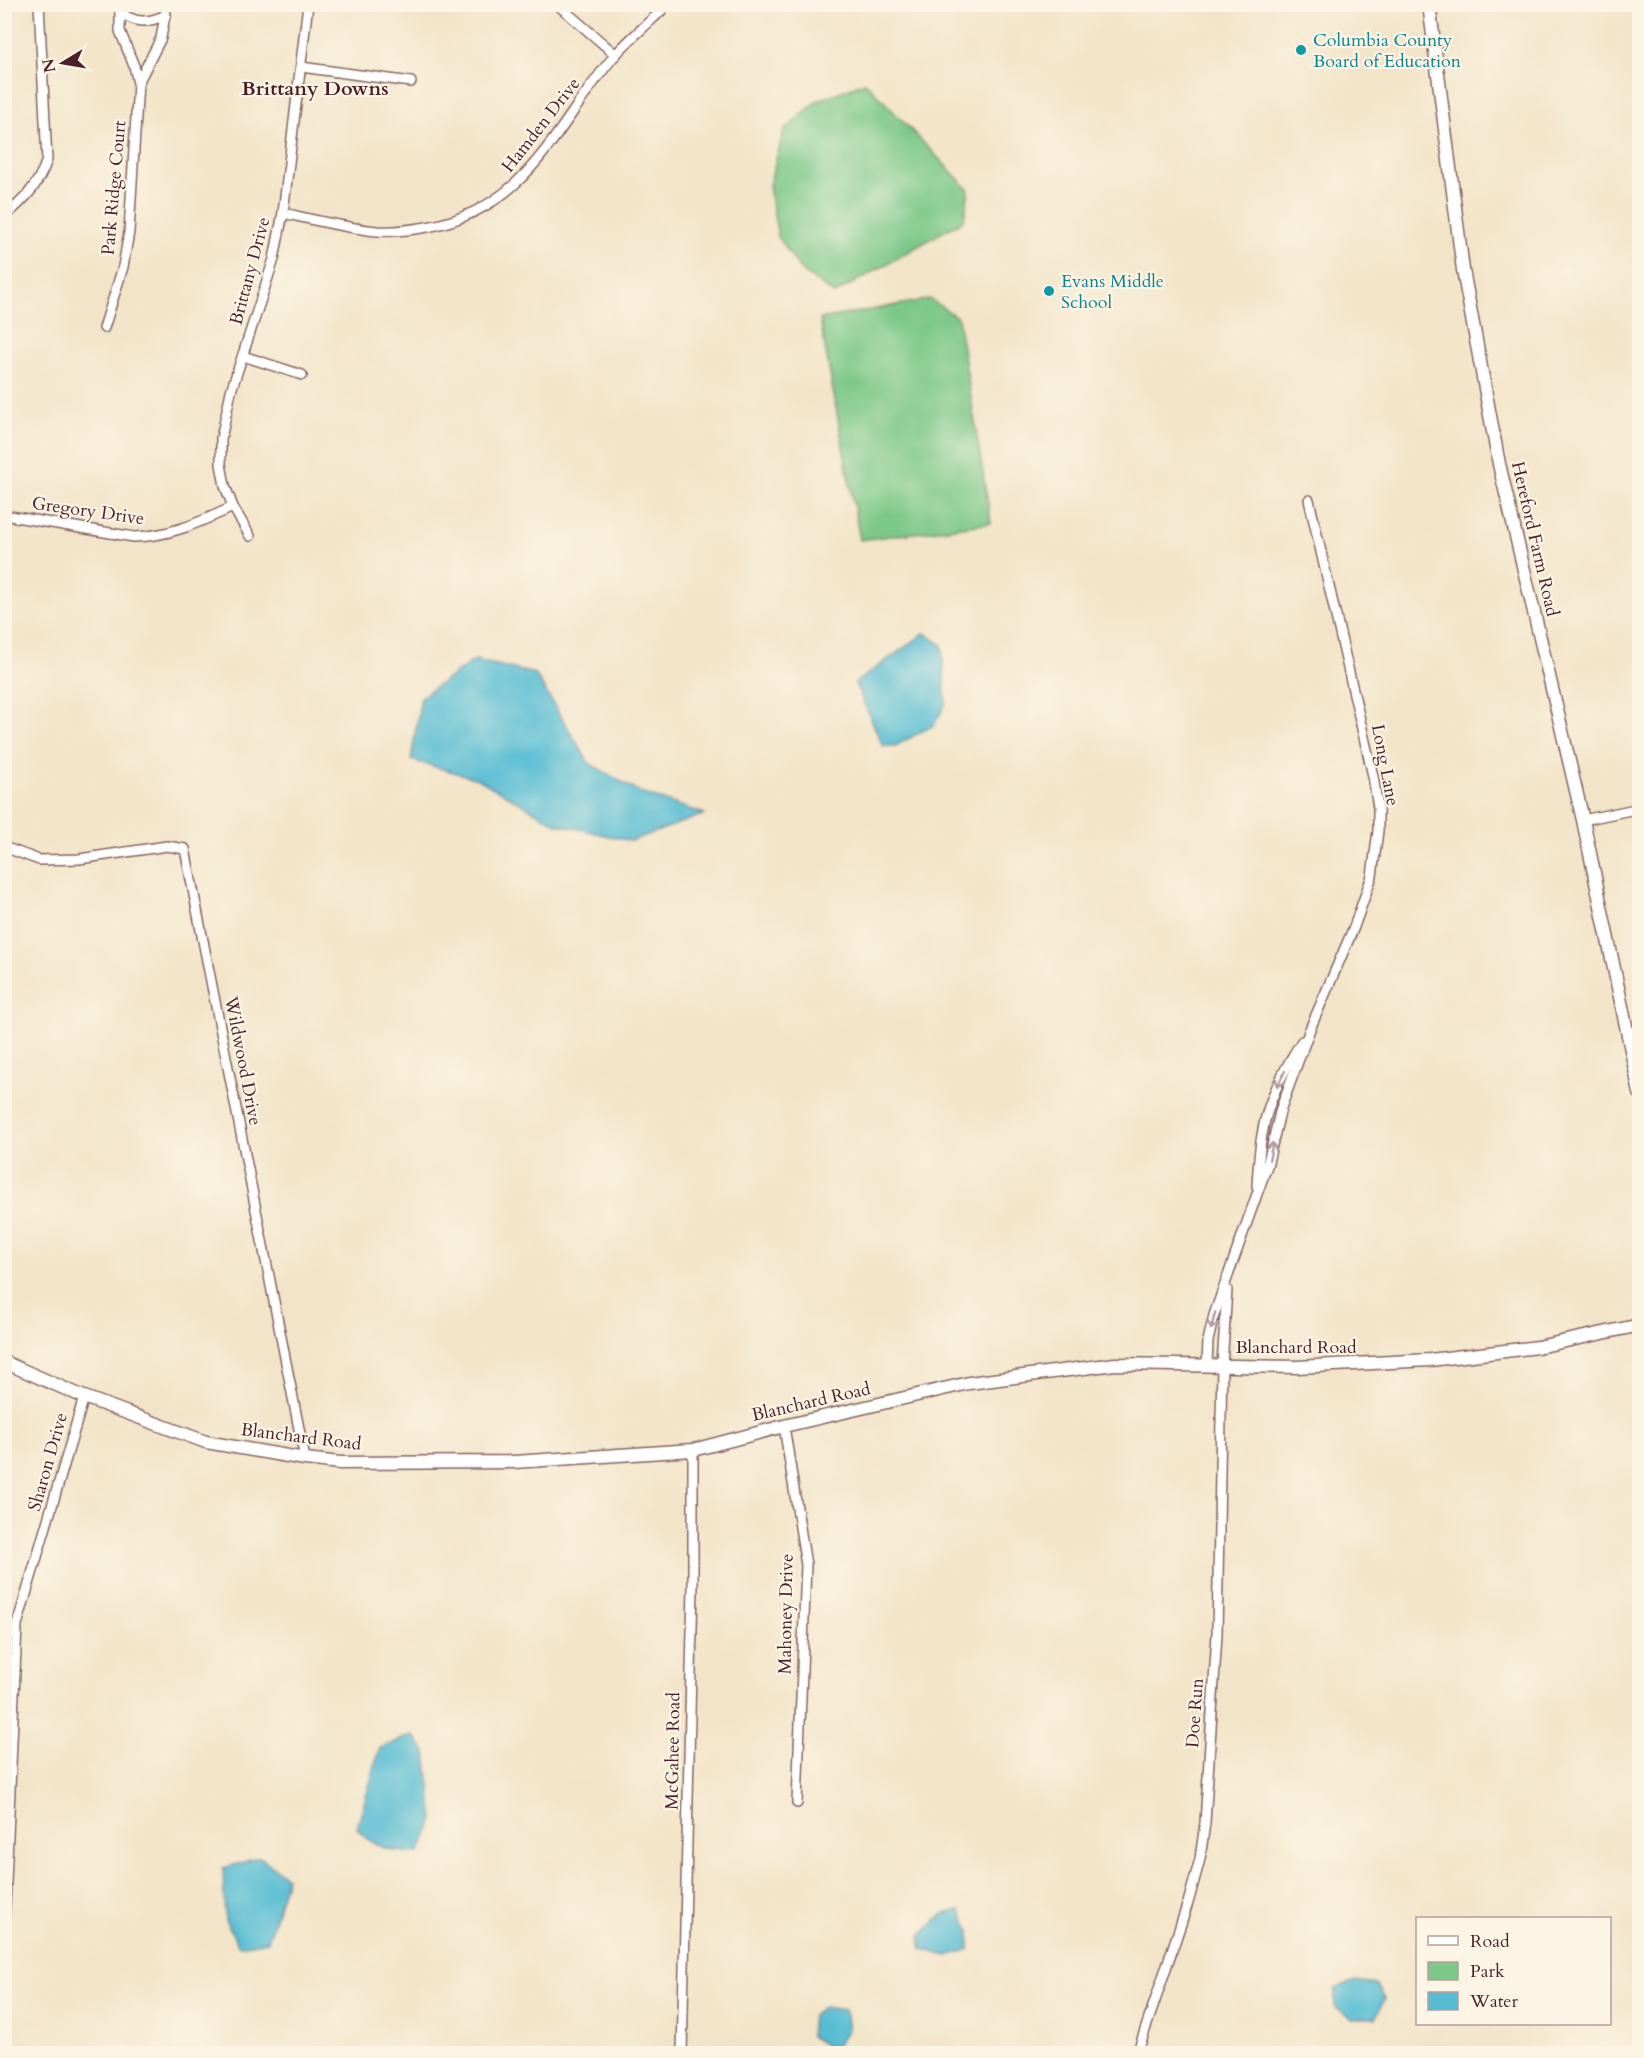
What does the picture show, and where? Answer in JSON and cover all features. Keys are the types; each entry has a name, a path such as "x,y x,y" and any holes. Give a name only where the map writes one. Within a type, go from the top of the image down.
{"street":[{"path":"4,217 18,206 40,180 47,160 39,4"},
{"name":"Park Ridge Court","path":"138,83 161,38 167,4"},
{"name":"Brittany Drive","path":"250,536 233,507 225,486 220,439 231,391 274,259 283,213 308,4"},
{"path":"557,4 616,55"},
{"name":"Hereford Farm Road","path":"1429,4 1463,270 1499,464 1582,820 1640,1093"},
{"name":"Park Ridge Court","path":"120,8 128,18 147,22 166,15"},
{"name":"Park Ridge Court","path":"104,328 123,267 129,232 138,83 134,66 122,40 120,8"},
{"name":"Hamden Drive","path":"283,213 377,231 409,230 442,225 473,214 520,181 616,55 661,11"},
{"path":"301,67 411,82"},
{"path":"243,356 302,375"},
{"name":"Long Lane","path":"1207,1365 1208,1341 1214,1315 1254,1207 1262,1134 1268,1108 1292,1056 1310,1029 1354,927 1372,876 1378,831 1378,808 1373,776 1310,500"},
{"name":"Gregory Drive","path":"4,515 134,537 155,537 191,526 233,507"},
{"path":"1582,820 1640,808"},
{"name":"Wildwood Drive","path":"4,847 39,860 79,859 167,846 184,849 305,1459"},
{"name":"Long Lane","path":"1222,1365 1228,1280"},
{"name":"Blanchard Road","path":"4,1362 84,1397 206,1442 340,1463 514,1462 693,1450 784,1426 969,1383 1119,1364 1297,1367 1430,1360 1538,1347 1640,1325"},
{"name":"Doe Run","path":"1137,2054 1188,1903 1200,1859 1205,1823 1217,1634 1222,1365"},
{"name":"Sharon Drive","path":"4,1929 17,1625 84,1397"},
{"name":"Mahoney Drive","path":"784,1426 806,1565 797,1803"},
{"name":"McGahee Road","path":"682,2054 693,1587 693,1450"}],"green space":[{"path":"865,82 969,190 964,220 834,294 801,270 778,237 769,186 784,131 817,101"},
{"path":"930,299 958,318 991,523 860,540 820,319"}],"water":[{"path":"925,633 942,645 946,703 934,725 895,746 883,746 855,683"},
{"path":"475,660 535,674 589,763 641,793 705,814 631,841 557,824 478,779 411,760 421,697"},
{"path":"413,1735 426,1752 434,1820 419,1853 401,1852 377,1845 357,1828 380,1748"},
{"path":"260,1857 287,1877 268,1941 239,1946 225,1920 223,1868"},
{"path":"960,1910 970,1930 969,1950 947,1956 921,1949 921,1936 943,1914"},
{"path":"1355,1981 1376,1984 1385,1999 1375,2018 1351,2018 1335,2007 1335,1989"},
{"path":"823,2007 845,2010 848,2030 833,2050 810,2036 812,2015"}],"place":[{"name":"Columbia County Board of Education","path":"1301,50"},
{"name":"Evans Middle School","path":"1049,291"}],"district":[{"name":"Brittany Downs","path":"315,88"}]}
